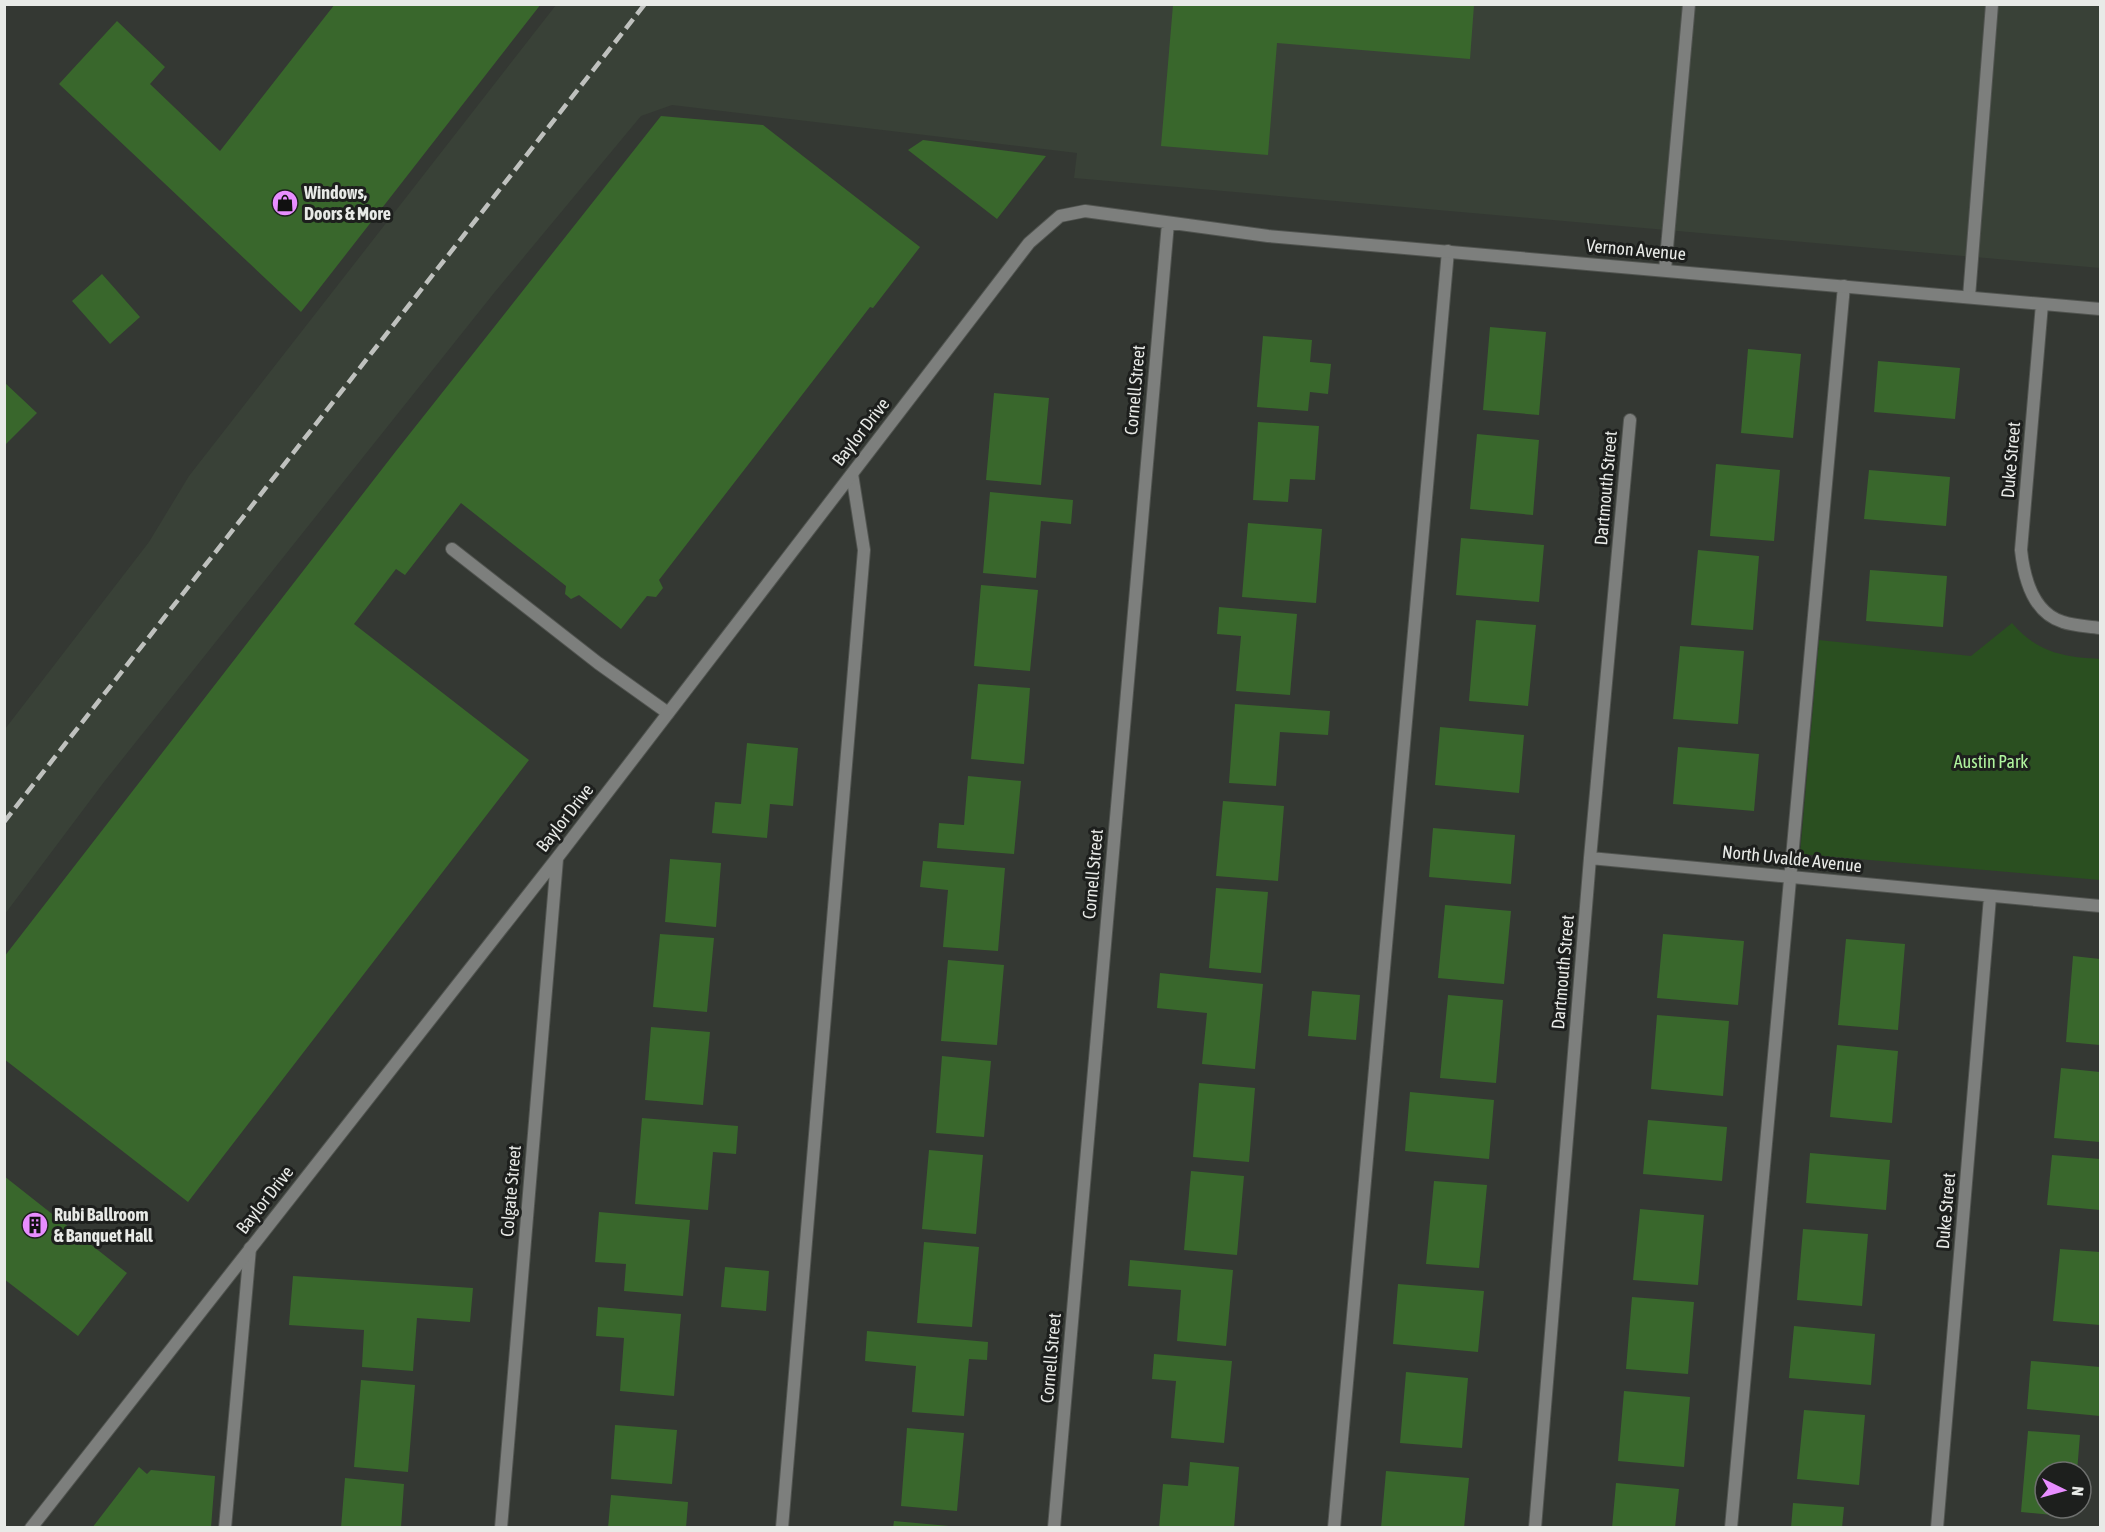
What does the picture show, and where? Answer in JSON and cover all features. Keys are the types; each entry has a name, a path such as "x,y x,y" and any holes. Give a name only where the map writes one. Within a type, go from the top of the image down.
{"street":[{"path":"1665,270 1689,4"},
{"path":"1969,297 1992,4"},
{"name":"Baylor Drive","path":"31,1527 557,858 1029,243 1060,216 1085,211 1168,223"},
{"name":"Vernon Avenue","path":"1168,223 1268,236 2100,309"},
{"name":"Cornell Street","path":"1054,1527 1168,223"},
{"path":"1334,1527 1448,251"},
{"path":"1731,1527 1844,286"},
{"name":"Duke Street","path":"2042,304 2021,550 2023,566 2027,581 2045,613 2062,622 2100,628"},
{"name":"Dartmouth Street","path":"1535,1527 1590,858 1630,420"},
{"path":"783,1527 864,550 852,474"},
{"path":"452,549 598,663 668,713"},
{"name":"Colgate Street","path":"501,1527 557,858"},
{"name":"North Uvalde Avenue","path":"1590,858 2100,906"},
{"name":"Duke Street","path":"1937,1527 1990,897"},
{"path":"225,1527 250,1248"}],"shaded area":[{"path":"556,5 2100,5 2100,268 1074,178 1077,153 672,105 641,116 494,293 104,782 5,914 5,729 149,542 189,476"}],"green space":[{"name":"Austin Park","path":"2012,623 2032,641 2052,652 2100,659 2100,880 1800,854 1819,640 1971,656"}],"building":[{"name":"Windows, Doors & More","path":"335,4 541,4 301,312 59,84 117,21 165,67 150,84 220,151"},
{"path":"1173,5 1474,5 1470,59 1277,43 1268,155 1161,146"},
{"path":"661,116 763,125 920,247 873,308 870,307 659,580 663,588 656,597 647,596 621,629 579,595 571,599 565,594 566,586 461,503 405,575 396,569 354,624 529,760 188,1202 4,1059 4,957 396,451"},
{"path":"923,140 1046,156 997,219 908,150"},
{"path":"102,274 140,317 110,344 72,301"},
{"path":"1490,327 1546,332 1539,415 1483,410"},
{"path":"1263,336 1312,340 1310,362 1331,364 1328,394 1310,392 1308,411 1257,407"},
{"path":"1748,349 1801,354 1793,438 1741,433"},
{"path":"1878,361 1960,368 1955,419 1874,412"},
{"path":"4,382 37,413 4,446"},
{"path":"994,393 1049,398 1041,485 986,480"},
{"path":"1258,422 1319,426 1315,480 1290,479 1288,502 1253,500"},
{"path":"1477,434 1539,440 1533,515 1470,509"},
{"path":"1716,464 1780,470 1774,541 1710,536"},
{"path":"1869,470 1950,477 1946,526 1864,519"},
{"path":"990,492 1073,500 1071,524 1041,521 1036,578 983,573"},
{"path":"1248,523 1322,529 1316,603 1242,597"},
{"path":"1461,538 1544,545 1539,602 1456,595"},
{"path":"1698,550 1759,556 1753,630 1691,625"},
{"path":"1870,570 1947,576 1943,627 1866,621"},
{"path":"981,585 1038,590 1030,671 974,666"},
{"path":"1219,607 1297,614 1290,695 1236,691 1241,636 1217,634"},
{"path":"1476,620 1536,625 1528,706 1469,701"},
{"path":"1680,646 1744,651 1738,724 1673,719"},
{"path":"978,684 1030,688 1024,764 971,759"},
{"path":"1235,704 1330,711 1328,735 1280,732 1276,786 1229,783"},
{"path":"1440,727 1524,735 1519,793 1435,785"},
{"path":"747,743 798,748 793,806 770,804 767,838 712,833 715,802 741,804"},
{"path":"1678,747 1759,754 1754,811 1673,804"},
{"path":"968,776 1021,781 1014,854 937,848 939,823 964,825"},
{"path":"1223,801 1284,806 1278,881 1216,876"},
{"path":"1433,828 1515,835 1511,884 1429,877"},
{"path":"670,859 721,863 716,927 665,922"},
{"path":"923,861 1005,868 998,951 943,947 948,890 920,887"},
{"path":"1216,888 1268,892 1261,973 1209,968"},
{"path":"1445,905 1511,911 1504,984 1438,978"},
{"path":"660,934 714,938 707,1012 653,1007"},
{"path":"1663,934 1744,941 1738,1005 1657,998"},
{"path":"1846,939 1905,944 1898,1030 1838,1025"},
{"path":"2073,956 2100,959 2100,1045 2066,1042"},
{"path":"948,960 1004,965 997,1045 941,1041"},
{"path":"1160,973 1263,984 1255,1069 1202,1064 1207,1013 1157,1008"},
{"path":"1312,991 1360,995 1356,1040 1308,1036"},
{"path":"1448,995 1503,1000 1496,1083 1440,1078"},
{"path":"1657,1015 1729,1021 1723,1096 1651,1089"},
{"path":"651,1027 710,1032 703,1105 645,1100"},
{"path":"1837,1045 1898,1051 1892,1123 1830,1117"},
{"path":"942,1056 991,1061 984,1137 936,1133"},
{"path":"2061,1068 2100,1072 2100,1142 2054,1138"},
{"path":"1199,1083 1255,1088 1249,1162 1193,1157"},
{"path":"1410,1092 1494,1100 1489,1159 1405,1151"},
{"path":"642,1118 738,1126 736,1154 713,1152 708,1210 635,1204"},
{"path":"1648,1120 1727,1127 1722,1181 1643,1174"},
{"path":"929,1150 983,1155 976,1234 922,1229"},
{"path":"1810,1153 1890,1160 1886,1210 1806,1203"},
{"path":"2052,1155 2100,1159 2100,1210 2047,1205"},
{"path":"1191,1171 1244,1176 1237,1255 1184,1250"},
{"name":"Rubi Ballroom & Banquet Hall","path":"4,1176 127,1273 78,1336 4,1279"},
{"path":"1434,1181 1487,1185 1479,1268 1426,1264"},
{"path":"1640,1209 1704,1215 1698,1285 1633,1280"},
{"path":"599,1212 690,1220 683,1296 624,1291 626,1264 595,1262"},
{"path":"1803,1229 1868,1234 1862,1306 1797,1300"},
{"path":"924,1242 979,1247 972,1327 917,1323"},
{"path":"2060,1249 2100,1252 2100,1325 2053,1321"},
{"path":"1130,1260 1233,1270 1226,1346 1177,1341 1181,1290 1128,1286"},
{"path":"725,1267 769,1271 766,1311 721,1307"},
{"path":"293,1276 473,1288 470,1322 417,1318 413,1371 362,1367 364,1330 289,1325"},
{"path":"1398,1284 1484,1291 1478,1352 1393,1344"},
{"path":"1632,1297 1694,1302 1688,1374 1626,1369"},
{"path":"598,1307 681,1314 674,1396 620,1391 624,1338 596,1336"},
{"path":"1794,1326 1875,1334 1871,1385 1789,1378"},
{"path":"867,1331 988,1342 987,1360 969,1359 964,1416 912,1412 916,1366 865,1361"},
{"path":"1154,1354 1232,1361 1224,1443 1171,1438 1176,1381 1152,1379"},
{"path":"2031,1361 2100,1367 2100,1416 2027,1409"},
{"path":"1406,1372 1468,1378 1462,1448 1400,1443"},
{"path":"361,1380 415,1385 408,1472 354,1467"},
{"path":"1624,1391 1690,1397 1684,1467 1618,1461"},
{"path":"1804,1410 1865,1415 1859,1485 1797,1479"},
{"path":"615,1425 677,1430 672,1484 611,1479"},
{"path":"907,1428 964,1433 957,1511 901,1506"},
{"path":"2028,1431 2080,1435 2078,1460 2033,1460 2033,1513 2021,1512"},
{"path":"1190,1462 1239,1467 1234,1528 1159,1528 1163,1484 1188,1486"},
{"path":"139,1467 147,1474 151,1470 215,1476 211,1528 92,1528"},
{"path":"1386,1471 1469,1478 1464,1528 1381,1528"},
{"path":"345,1478 404,1484 401,1528 341,1528"},
{"path":"1616,1483 1679,1489 1675,1528 1612,1528"},
{"path":"611,1495 688,1502 686,1528 608,1528"},
{"path":"1793,1503 1844,1507 1842,1528 1791,1528"},
{"path":"894,1521 949,1526 949,1528 893,1528"}],"railway":[{"path":"4,822 645,4"}],"place":[{"name":"Windows, Doors & More","path":"285,203"},
{"name":"Rubi Ballroom & Banquet Hall","path":"35,1225"}]}
